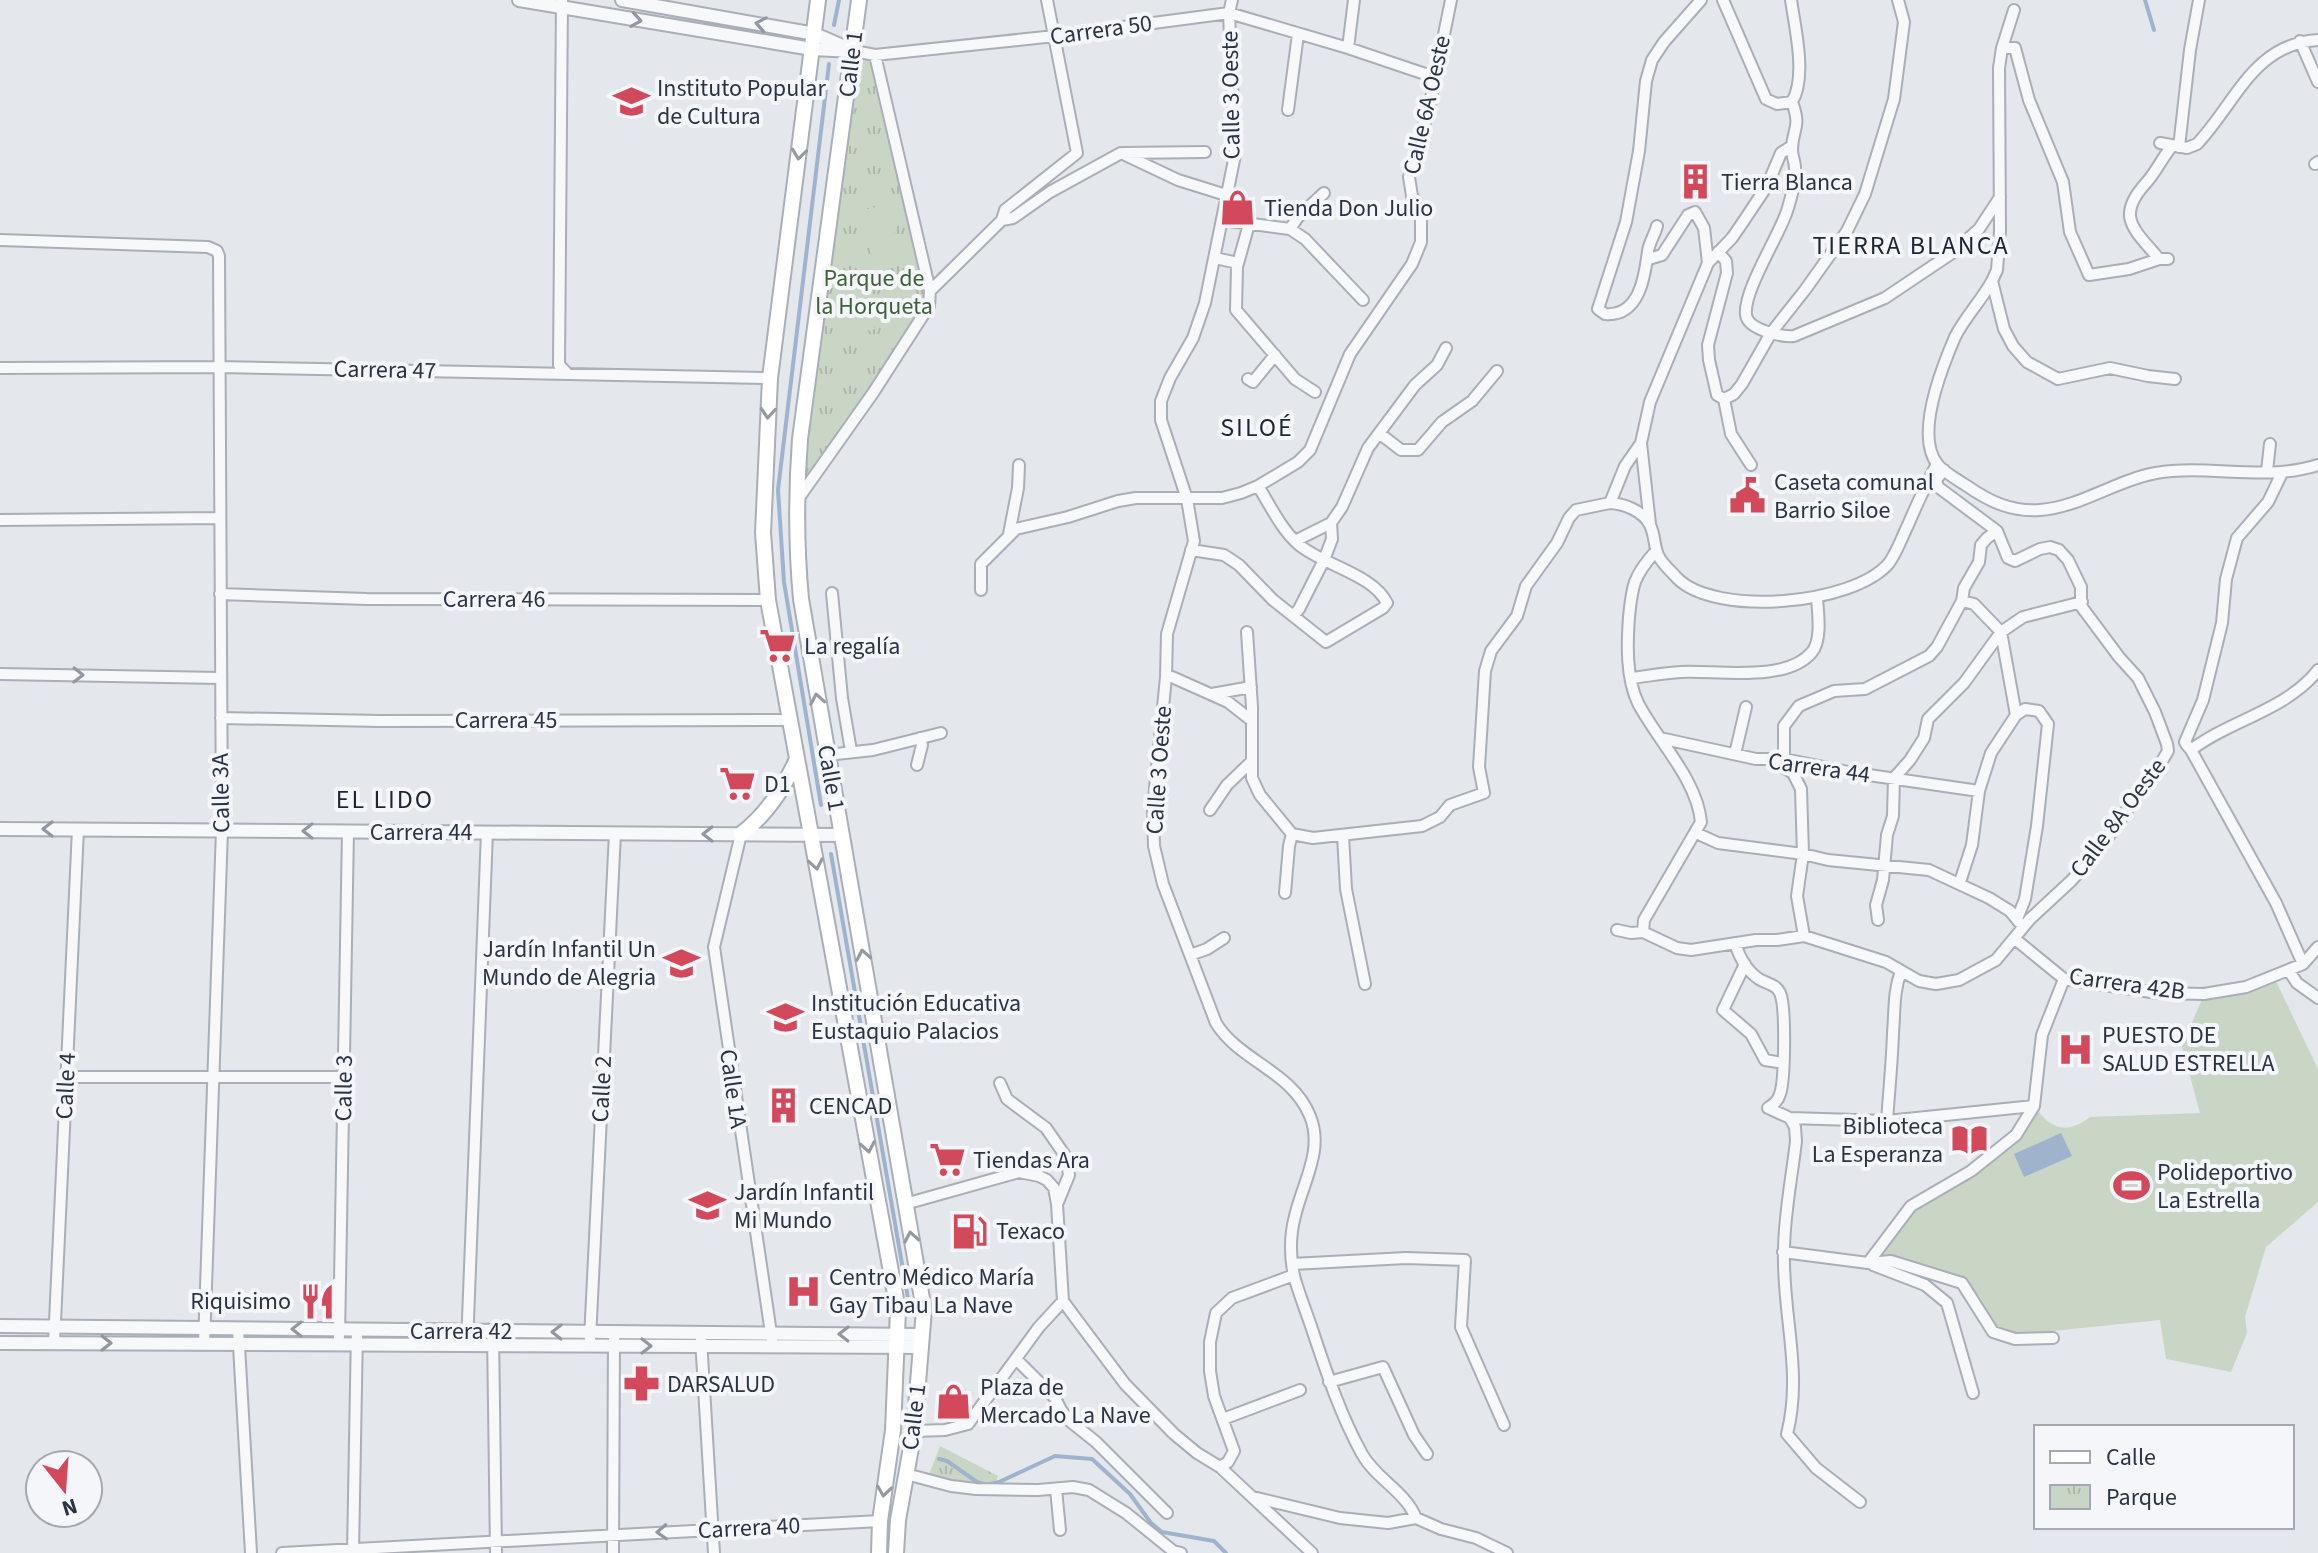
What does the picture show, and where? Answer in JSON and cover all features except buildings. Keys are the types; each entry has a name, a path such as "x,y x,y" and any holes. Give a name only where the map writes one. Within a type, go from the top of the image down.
{"main road":[{"name":"Calle 1","path":"818,0 770,378 763,533 768,600 898,1310 893,1430 880,1521 879,1553"},
{"name":"Calle 1","path":"859,0 800,439 795,502 801,599 924,1310 914,1431 896,1553"},
{"path":"741,834 756,823 769,807 798,758"}],"street":[{"name":"Carrera 50","path":"519,0 562,4 812,49 875,55 1229,13 1434,77"},
{"name":"Carrera 50","path":"622,0 815,34 854,51"},
{"path":"930,291 1002,220 1005,210 1077,153 1047,0"},
{"name":"Calle 3 Oeste","path":"1232,0 1229,13 1235,155 1205,303 1161,401 1161,420 1187,499 1194,541 1170,617 1153,809 1154,846 1163,884 1205,999 1221,1031 1248,1055 1277,1074 1302,1099 1311,1117 1315,1133 1314,1161 1294,1219 1293,1269 1329,1382 1363,1456 1395,1489 1416,1518"},
{"path":"1348,48 1354,0"},
{"name":"Calle 6A Oeste","path":"1258,486 1298,462 1310,450 1350,354 1412,264 1422,231 1421,210 1409,187 1409,177 1429,108 1451,0"},
{"path":"1657,226 1648,252 1641,291 1619,311 1605,314 1598,309 1626,222 1639,151 1646,81 1652,60 1701,0"},
{"path":"1723,0 1766,99 1777,104 1792,102"},
{"path":"1791,0 1800,78 1792,102 1798,128 1792,146 1795,166 1792,194 1782,224 1749,296 1748,320 1771,333 1794,336 1885,298 1952,253 1979,229 2000,197"},
{"path":"1724,399 1734,394 1742,384 1771,333 1847,231 1865,194 1894,99 1904,22 1898,0"},
{"path":"2002,48 2015,48 2029,100 2063,182 2070,232 2089,275 2129,269 2164,259 2130,221 2129,212 2136,192 2148,182 2175,146 2199,0"},
{"path":"558,370 562,4"},
{"path":"2014,10 1999,68 2000,235 1997,270 1955,337 1934,400 1927,431 1931,451 1941,467 1999,505 2018,510 2042,510 2067,504 2125,480 2151,474 2172,471 2282,473 2318,465"},
{"path":"1288,110 1298,34"},
{"path":"2160,143 2187,148 2197,144 2261,63 2300,41 2318,40"},
{"path":"2300,41 2318,82"},
{"path":"795,502 873,393 929,306 930,291 875,55"},
{"path":"1792,146 1781,153 1767,186 1732,238 1708,263 1650,402 1641,443 1656,551 1685,585 1700,593 1722,598 1773,602 1817,598 1849,590 1889,563 1941,467"},
{"path":"1002,220 1013,218 1050,192 1121,153 1205,152"},
{"path":"1121,153 1178,180 1226,195"},
{"path":"1290,229 1298,217 1324,193"},
{"path":"1649,259 1662,255 1688,215 1695,212 1704,228 1708,263"},
{"path":"1222,220 1290,229 1305,239 1363,300"},
{"path":"1249,224 1238,263 1236,310 1295,379 1315,392"},
{"path":"1979,229 2000,235"},
{"name":"Calle 3A","path":"0,240 208,247 217,251 219,256 222,830 204,1344"},
{"path":"1718,252 1726,261 1727,273 1708,345 1709,360 1717,395 1724,399 1731,434 1751,465"},
{"path":"1215,258 1238,263"},
{"path":"1992,281 2004,329 2013,346 2027,362 2044,373 2058,379 2110,368 2175,379"},
{"path":"1293,616 1324,560 1332,539 1331,523 1354,483 1368,448 1415,385 1437,365 1446,348"},
{"path":"1248,379 1253,382 1275,355"},
{"name":"Carrera 47","path":"0,368 558,370 770,378"},
{"path":"1379,433 1401,450 1418,450 1442,422 1472,401 1497,371"},
{"path":"1610,503 1620,476 1641,443"},
{"path":"2267,471 2270,444"},
{"path":"1009,536 1019,465"},
{"name":"Calle 8A Oeste","path":"1941,467 1936,480 1938,487 1997,531 2008,558 2015,561 2050,547 2059,550 2068,560 2081,587 2081,606 2145,690 2168,751 2098,851 2064,888 2020,922 2015,939"},
{"path":"2188,746 2222,623 2226,579 2237,538 2268,502 2282,473"},
{"path":"981,590 981,564 1016,529 1118,501 1136,498 1222,498 1258,486 1295,541 1365,581 1387,603 1328,643 1273,600 1239,565 1224,555 1191,550"},
{"path":"1247,632 1254,786 1292,834 1313,838 1422,826 1440,817 1450,805 1484,793 1479,767 1485,671 1491,651 1517,616 1526,586 1557,543 1569,518 1576,510 1610,503 1636,510 1650,524"},
{"path":"0,520 220,518"},
{"path":"1295,541 1331,523"},
{"path":"1810,937 1797,896 1803,854 1801,789 1793,773 1779,760 1784,726 1799,706 1834,691 1865,689 1929,656 1962,601 1964,588 1975,572 1984,541 1997,531"},
{"path":"1643,932 1644,920 1701,822 1700,810 1670,750 1638,702 1631,678 1628,633 1636,574 1656,551"},
{"path":"832,593 842,698 851,751"},
{"name":"Carrera 46","path":"220,594 367,599 768,600"},
{"path":"1631,678 1680,672 1750,673 1792,666 1813,651 1817,643 1817,598"},
{"path":"1962,601 1974,604 2001,632 2016,715"},
{"path":"1878,920 1876,905 1893,816 1894,778 1924,738 1928,719 1964,683 2001,632 2023,617 2082,602"},
{"path":"2168,751 2205,739 2291,695 2318,670"},
{"path":"0,674 220,678"},
{"path":"1166,677 1228,702 1251,720"},
{"path":"1212,694 1251,687"},
{"path":"1735,754 1746,707"},
{"path":"1960,882 1972,845 1979,791 1991,753 2016,715 2025,709 2039,711 2048,724 2037,826 2020,922"},
{"name":"Carrera 45","path":"221,718 380,721 791,720"},
{"path":"827,755 873,750 941,733"},
{"path":"917,765 922,745 920,738"},
{"name":"Carrera 44","path":"1660,738 1735,754 1979,791"},
{"path":"2188,746 2216,790 2276,903 2303,964"},
{"path":"1210,810 1227,785 1252,761"},
{"name":"Carrera 44","path":"0,829 842,835"},
{"name":"Calle 4","path":"54,1343 78,829"},
{"name":"Calle 3","path":"339,1344 348,831"},
{"path":"467,1345 487,832"},
{"name":"Calle 2","path":"590,1346 615,833"},
{"path":"1696,833 1718,843 1828,860 1929,870 1960,882 2010,911 2020,922"},
{"name":"Calle 1A","path":"741,834 714,947 772,1340"},
{"path":"1285,893 1292,834"},
{"path":"1343,835 1346,889 1365,984"},
{"path":"1617,930 1643,932 1677,948 1703,949 1810,937 1886,962 1919,981 1936,984 1959,980 1978,972 1996,960 2015,939"},
{"path":"1190,955 1224,938"},
{"name":"Carrera 42B","path":"2015,939 2064,979 2158,993 2204,994 2246,987 2303,964 2318,947"},
{"path":"1735,943 1745,964 1759,979 1774,986 1782,997 1783,1086 1779,1098 1768,1108 1790,1118 1887,1121 2034,1106"},
{"path":"1745,964 1723,1010 1751,1034 1765,1060 1783,1063"},
{"path":"1887,1121 1895,987 1901,971"},
{"path":"2289,971 2297,983 2318,998"},
{"path":"1868,1263 1911,1206 1971,1171 2016,1135 2034,1106 2042,1035 2064,979"},
{"path":"67,1077 344,1077"},
{"path":"1000,1083 1007,1099 1046,1128 1066,1157 1069,1175 1057,1204"},
{"path":"1790,1118 1795,1127 1796,1141 1783,1252 1794,1368 1793,1412 1787,1434 1816,1468 1860,1502"},
{"path":"905,1204 1019,1172 1047,1180 1054,1188 1057,1204 1063,1301 1125,1384 1174,1434 1220,1467 1312,1553"},
{"path":"1783,1252 1868,1263 1891,1261 1962,1283 1993,1332 2015,1339 2053,1338"},
{"path":"1220,1467 1228,1462 1234,1451 1214,1396 1210,1371 1210,1342 1216,1313 1232,1298 1293,1269 1406,1258 1465,1260 1461,1327 1504,1425"},
{"path":"1868,1263 1925,1285 1947,1303 1973,1393"},
{"path":"914,1431 945,1430 968,1424 1039,1327 1063,1301"},
{"name":"Carrera 42","path":"0,1326 614,1332 700,1340"},
{"path":"238,1329 251,1553"},
{"path":"353,1551 357,1330"},
{"path":"493,1331 495,1547"},
{"path":"613,1553 614,1332"},
{"path":"700,1340 714,1553"},
{"name":"Carrera 42","path":"0,1343 614,1346 700,1340 922,1341"},
{"path":"1017,1360 1055,1398 1071,1422 1096,1442 1167,1513"},
{"path":"1329,1382 1383,1367 1414,1435 1427,1454"},
{"path":"1223,1419 1300,1390"},
{"path":"906,1474 976,1489 1073,1487 1089,1490 1126,1513 1173,1551 1181,1553"},
{"path":"1056,1489 1060,1530"},
{"path":"1255,1498 1340,1518 1388,1523 1416,1518 1441,1529 1476,1538 1507,1553"},
{"name":"Carrera 40","path":"282,1553 495,1547 612,1535 880,1521"}],"green space":[{"name":"Parque de la Horqueta","path":"854,51 875,55 929,306 795,502"},
{"path":"888,204 900,257 873,263 860,211"},
{"path":"863,277 875,329 848,335 836,283"},
{"name":"Polideportivo La Estrella","path":"2274,977 2318,1069 2318,1202 2266,1247 2245,1317 2247,1333 2231,1372 2166,1359 2160,1320 2053,1331 2053,1338 1993,1332 1962,1283 1891,1261 1868,1263 1911,1206 2015,1135 2034,1106 2046,1120 2066,1128 2090,1117 2200,1113 2182,1047 2204,994"},
{"path":"940,1446 998,1476 994,1488 928,1477"}],"water":[{"path":"2061,1133 2072,1156 2024,1177 2014,1154"}],"waterway":[{"path":"834,25 839,0"},
{"path":"2145,0 2154,30"},
{"path":"821,805 784,582 778,490 829,64"},
{"path":"831,854 910,1310"},
{"path":"939,1459 987,1485 1055,1456 1092,1459 1130,1494 1151,1523 1162,1532 1214,1541 1226,1553"}],"place":[{"name":"Instituto Popular de Cultura","path":"631,102"},
{"name":"Tierra Blanca","path":"1695,182"},
{"name":"Tienda Don Julio","path":"1238,208"},
{"name":"Caseta comunal Barrio Siloe","path":"1748,496"},
{"name":"La regalía","path":"778,646"},
{"name":"D1","path":"738,784"},
{"name":"Jardín Infantil Un Mundo de Alegria","path":"682,963"},
{"name":"Institución Educativa Eustaquio Palacios","path":"785,1017"},
{"name":"PUESTO DE SALUD ESTRELLA","path":"2076,1049"},
{"name":"CENCAD","path":"783,1106"},
{"name":"Biblioteca La Esperanza","path":"1969,1140"},
{"name":"Tiendas Ara","path":"947,1160"},
{"name":"Polideportivo La Estrella","path":"2131,1186"},
{"name":"Jardín Infantil Mi Mundo","path":"708,1206"},
{"name":"Texaco","path":"970,1231"},
{"name":"Centro Médico María Gay Tibau La Nave","path":"803,1291"},
{"name":"Riquisimo","path":"317,1301"},
{"name":"DARSALUD","path":"641,1384"},
{"name":"Plaza de Mercado La Nave","path":"954,1401"}],"district":[{"name":"TIERRA BLANCA","path":"1911,245"},
{"name":"SILOÉ","path":"1257,427"},
{"name":"EL LIDO","path":"385,799"}]}
